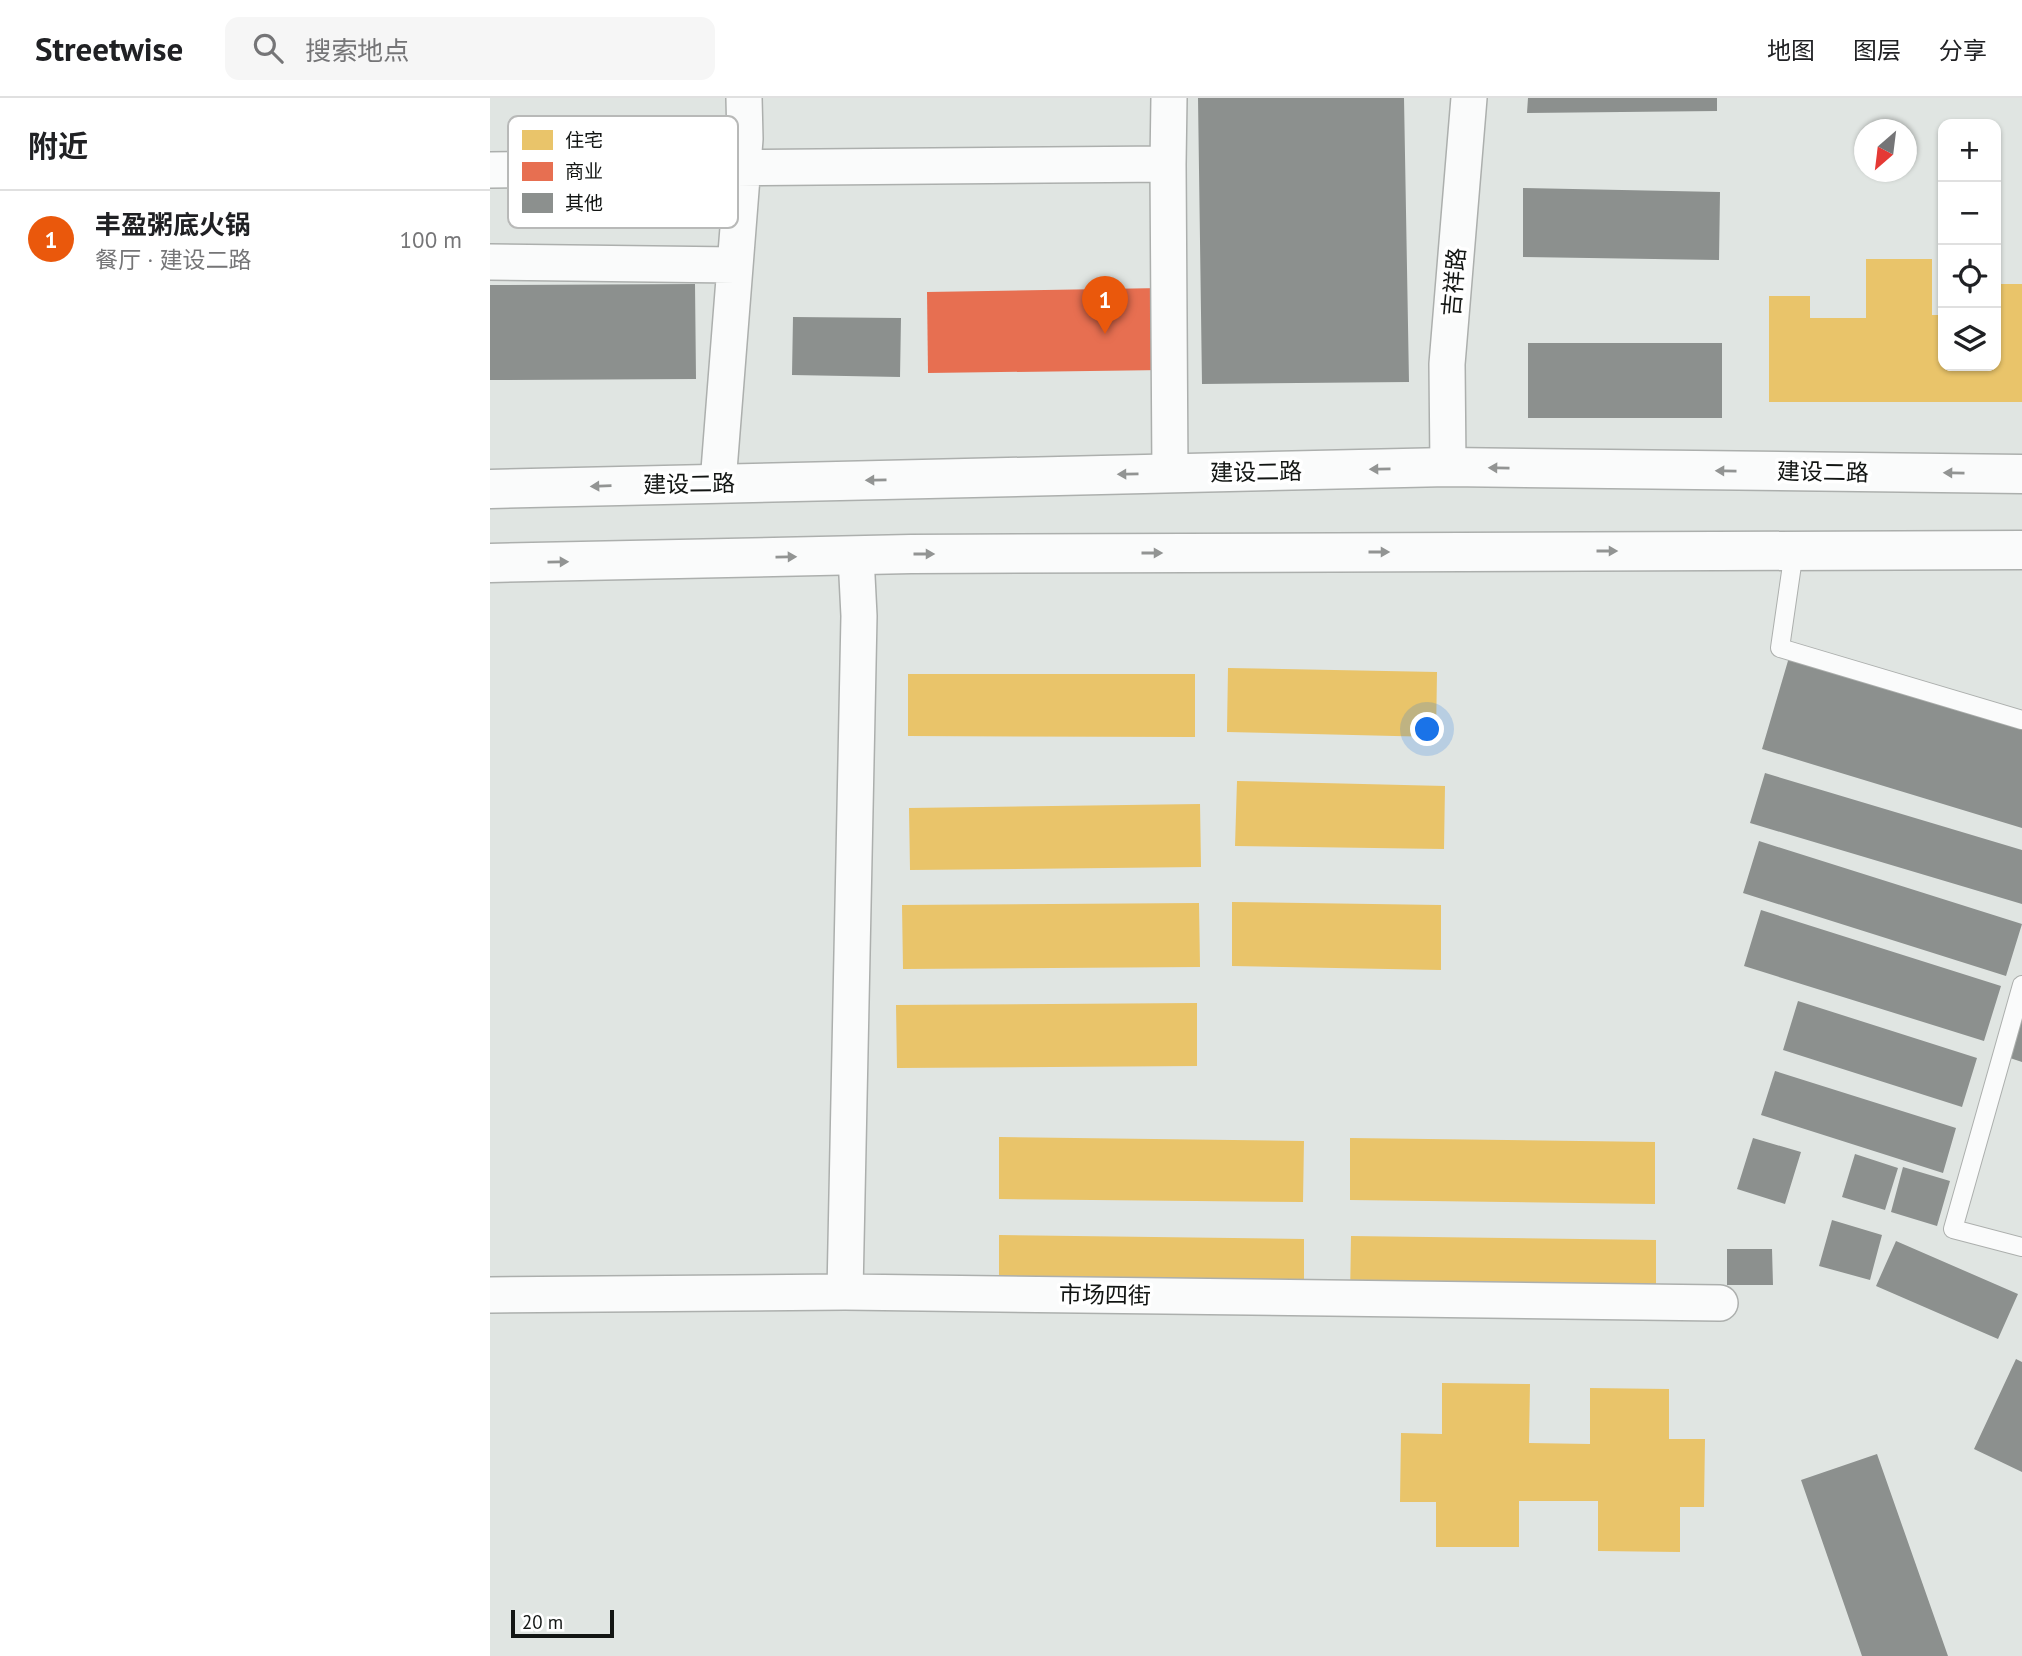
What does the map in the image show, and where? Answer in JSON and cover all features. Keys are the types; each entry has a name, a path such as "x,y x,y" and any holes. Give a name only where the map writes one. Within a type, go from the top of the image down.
{"main road":[{"name":"建设二路","path":"490,489 1448,467 2022,474"},
{"path":"490,564 856,555 2022,550"}],"street":[{"path":"718,483 745,139 744,98"},
{"path":"1169,98 1170,473"},
{"name":"吉祥路","path":"1448,467 1447,364 1469,98"},
{"path":"738,168 1168,164"},
{"path":"490,170 508,170"},
{"path":"490,262 735,265"},
{"path":"845,1292 859,616 856,555"},
{"name":"市场四街","path":"490,1295 845,1292 1720,1303"}],"lane":[{"path":"1794,551 1780,648 2022,720"},
{"path":"2022,985 1952,1229 2022,1247"}],"building: 住宅":[{"path":"1866,259 1932,259 1932,315 1938,315 1938,371 2001,371 2001,284 2022,284 2022,402 1769,402 1769,296 1810,296 1810,318 1866,318"},
{"path":"1228,668 1437,672 1436,737 1227,732"},
{"path":"908,674 1195,674 1195,737 908,736"},
{"path":"1237,781 1445,786 1444,849 1235,846"},
{"path":"1200,804 1201,867 910,870 909,808"},
{"path":"1232,902 1441,905 1441,970 1232,966"},
{"path":"1199,903 1200,967 903,969 902,905"},
{"path":"1197,1003 1197,1066 897,1068 896,1005"},
{"path":"999,1137 1304,1141 1303,1202 999,1199"},
{"path":"1350,1138 1655,1142 1655,1204 1350,1200"},
{"path":"999,1235 1304,1239 1304,1301 999,1297"},
{"path":"1351,1236 1656,1240 1656,1302 1350,1299"},
{"path":"1442,1383 1530,1384 1529,1443 1590,1444 1590,1388 1669,1389 1669,1439 1705,1439 1704,1507 1680,1507 1680,1552 1598,1551 1598,1501 1519,1501 1519,1547 1436,1547 1436,1502 1400,1502 1401,1433 1442,1434"}],"building: 商业":[{"path":"1162,288 1164,370 928,373 927,292"}],"building: 其他":[{"path":"1198,98 1404,98 1409,382 1202,384"},
{"path":"1528,98 1717,98 1717,111 1527,113"},
{"path":"1523,188 1720,192 1719,260 1523,257"},
{"path":"695,284 696,379 490,380 490,285"},
{"path":"793,317 901,318 900,377 792,375"},
{"path":"1528,343 1722,343 1722,418 1528,418"},
{"path":"1790,654 2022,724 2022,828 1762,749"},
{"path":"1765,773 2022,850 2022,904 1750,823"},
{"path":"1759,841 2022,924 2006,976 1743,893"},
{"path":"1761,910 2001,986 1984,1041 1744,966"},
{"path":"1798,1001 1977,1058 1962,1107 1783,1050"},
{"path":"2022,1019 2022,1062 2010,1058"},
{"path":"1775,1071 1956,1128 1943,1173 1761,1115"},
{"path":"1753,1138 1801,1152 1785,1204 1737,1189"},
{"path":"1855,1154 1898,1168 1885,1210 1842,1197"},
{"path":"1903,1167 1950,1181 1937,1226 1891,1212"},
{"path":"1832,1220 1882,1235 1870,1280 1819,1266"},
{"path":"1896,1241 2018,1294 1998,1339 1876,1286"},
{"path":"1727,1249 1772,1249 1773,1285 1727,1285"},
{"path":"2016,1359 2022,1362 2022,1472 1974,1449"},
{"path":"1877,1454 1948,1656 1862,1656 1801,1480"}],"place":[{"name":"丰盈粥底火锅","path":"1105,334"}]}
